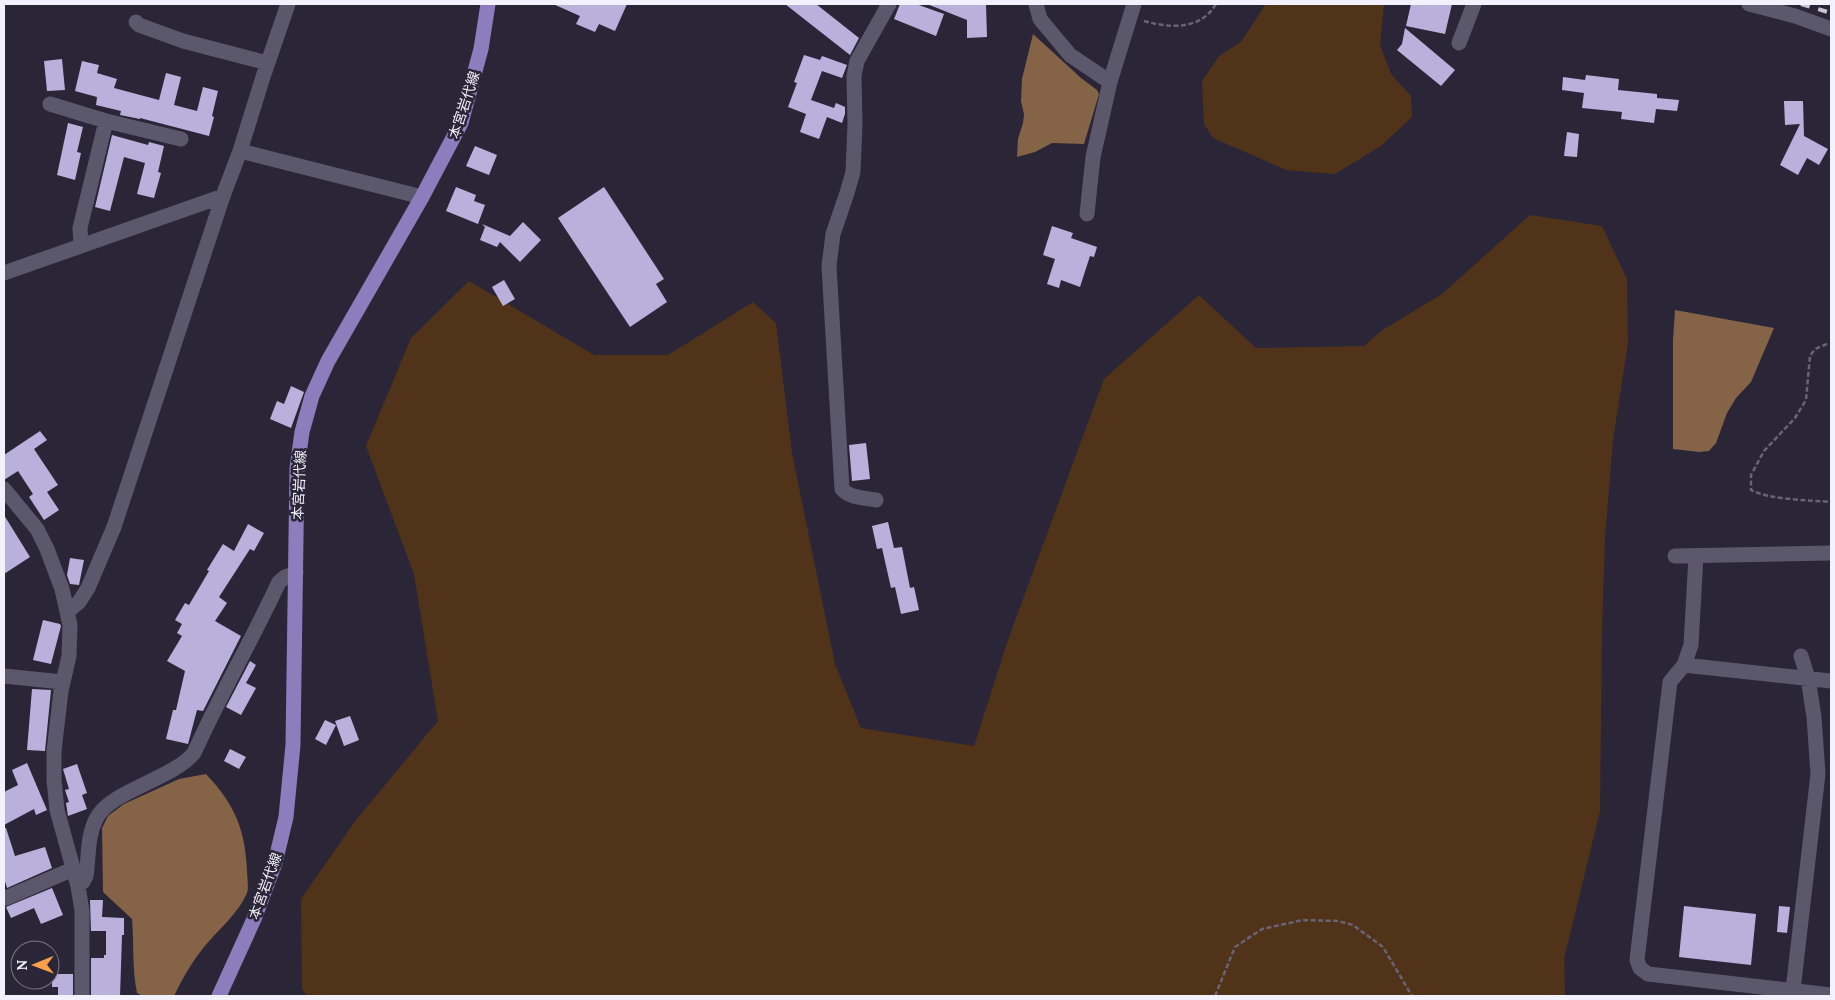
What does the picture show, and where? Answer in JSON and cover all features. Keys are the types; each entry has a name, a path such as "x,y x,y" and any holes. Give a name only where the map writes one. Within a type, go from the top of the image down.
{"main road":[{"name":"本宮岩代線","path":"219,996 254,919 275,863 286,817 293,745 297,468 302,432 312,396 332,354 452,142 464,114 481,48 488,4"}],"street":[{"path":"67,612 78,602 88,588 114,527 288,4"},
{"path":"876,500 851,495 842,489 829,266 833,234 852,172 855,124 854,76 857,61 889,4"},
{"path":"1036,4 1040,19 1070,55 1110,82"},
{"path":"1459,43 1474,4"},
{"path":"1749,4 1795,16 1831,32"},
{"path":"1087,214 1093,157 1110,82 1132,11"},
{"path":"136,22 139,25 183,41 268,63"},
{"path":"50,104 106,121 181,139"},
{"path":"81,245 80,228 106,121"},
{"path":"240,151 422,197"},
{"path":"4,273 223,196"},
{"path":"4,489 37,529 57,574 70,625 68,656 62,682 54,751 54,780 57,810 78,886 82,911 82,996"},
{"path":"1675,556 1831,554"},
{"path":"1696,556 1691,645 1684,665 1670,682 1638,960 1640,968 1648,974 1831,995"},
{"path":"78,886 86,876 90,836 98,815 122,796 177,768 194,753 222,692 279,582 285,577 296,573"},
{"path":"1793,990 1818,774 1814,717 1808,678 1801,656"},
{"path":"1684,665 1831,681"},
{"path":"4,676 62,682"},
{"path":"6,898 73,869"}],"path":[{"path":"1132,11 1162,26 1182,27 1194,23 1213,9 1216,4"},
{"path":"1828,344 1815,349 1810,356 1806,400 1795,418 1764,451 1750,475 1751,490 1757,493 1831,502"},
{"path":"1215,996 1235,947 1262,929 1303,920 1338,921 1353,925 1383,947 1412,996"}],"shaded area":[{"path":"1266,4 1384,4 1380,45 1391,74 1411,96 1412,117 1381,146 1335,174 1286,170 1213,138 1204,124 1202,81 1219,56 1241,42"},
{"path":"1033,34 1081,78 1097,90 1099,94 1084,144 1052,143 1035,152 1017,157 1018,139 1024,114 1021,101 1022,79"},
{"path":"1530,215 1602,226 1627,279 1628,343 1613,440 1605,538 1600,811 1564,959 1565,996 307,996 302,989 301,899 356,820 438,721 414,574 366,446 411,338 469,281 594,355 668,355 753,302 776,323 792,453 835,664 861,728 974,746 1008,640 1104,379 1199,295 1256,348 1364,346 1381,331 1442,294"},
{"path":"1675,310 1774,328 1751,382 1736,398 1727,413 1716,443 1709,451 1699,452 1673,449 1673,340"},
{"path":"206,774 224,796 237,818 246,855 247,893 233,915 195,959 174,996 143,996 137,993 135,984 132,919 103,892 102,828 108,816 124,804 179,779"}],"building":[{"path":"553,4 627,4 615,31 599,24 595,32 576,24 580,16"},
{"path":"785,4 816,4 859,38 850,55"},
{"path":"900,4 916,4 944,14 936,36 894,19"},
{"path":"927,4 986,4 987,37 967,38 967,20"},
{"path":"1411,4 1452,4 1445,34 1406,26"},
{"path":"1405,28 1455,70 1441,86 1397,50 1402,44"},
{"path":"804,55 820,60 822,56 847,65 842,78 822,71 811,100 834,108 836,103 845,107 842,123 827,117 819,139 800,132 806,114 788,107 797,83 794,82"},
{"path":"62,59 65,90 47,91 44,61"},
{"path":"82,61 99,65 97,73 117,79 114,88 159,100 166,73 181,77 174,105 197,111 203,87 218,91 209,136 140,118 120,115 121,111 96,105 97,97 75,91"},
{"path":"1586,75 1619,79 1618,90 1657,94 1657,98 1679,100 1677,111 1656,109 1654,123 1621,119 1622,112 1582,108 1584,93 1562,90 1563,77 1585,80"},
{"path":"1784,101 1803,101 1804,136 1828,149 1819,165 1807,158 1798,175 1780,165 1800,124 1785,125"},
{"path":"68,123 83,127 77,152 81,153 75,180 57,175"},
{"path":"1567,132 1579,134 1577,157 1564,156"},
{"path":"112,135 148,145 149,142 164,146 158,172 161,173 154,198 137,194 145,163 124,157 110,211 95,207"},
{"path":"475,146 497,155 489,175 466,166"},
{"path":"456,187 476,195 474,201 485,205 478,224 446,211"},
{"path":"604,187 664,279 656,284 667,302 630,327 558,218"},
{"path":"523,222 541,240 520,262 500,242 497,247 480,240 485,227 482,224 510,236"},
{"path":"1052,226 1073,233 1071,238 1097,247 1094,257 1090,256 1080,287 1061,280 1059,288 1047,284 1055,259 1043,255"},
{"path":"504,280 515,299 503,306 492,287"},
{"path":"291,386 304,392 291,428 270,419 277,401 284,404"},
{"path":"40,431 47,440 34,449 58,485 47,492 59,510 44,520 29,497 33,494 18,471 4,480 4,455"},
{"path":"866,443 870,479 852,481 849,445"},
{"path":"4,515 30,557 4,574"},
{"path":"888,522 894,548 902,547 910,588 914,587 919,610 901,614 895,587 891,588 882,548 877,549 872,526"},
{"path":"248,524 264,533 254,551 250,549 219,597 227,603 215,621 241,636 203,711 197,710 188,744 166,739 173,710 176,710 185,671 167,661 182,636 177,633 182,624 175,620 185,603 189,605 223,544 234,551"},
{"path":"70,558 84,560 79,585 70,584 67,575"},
{"path":"43,620 60,624 61,626 51,664 33,660"},
{"path":"250,661 256,665 246,683 256,688 241,715 226,707"},
{"path":"32,689 51,690 45,751 27,750"},
{"path":"350,716 359,740 344,746 335,721"},
{"path":"325,720 336,725 326,745 315,739"},
{"path":"230,749 246,757 239,769 224,761"},
{"path":"27,763 47,810 36,815 34,809 4,825 4,792 18,785 12,770"},
{"path":"77,764 87,793 82,795 87,809 68,816 66,803 69,802 65,790 69,789 63,769"},
{"path":"4,828 6,828 15,856 45,847 52,868 7,888 4,878"},
{"path":"52,888 63,915 41,924 34,908 11,918 6,907"},
{"path":"90,900 103,900 102,917 124,918 120,996 91,996 91,958 104,958 104,955 106,955 106,931 91,931"},
{"path":"1684,906 1756,914 1751,965 1679,957"},
{"path":"1779,906 1790,907 1787,933 1777,932"},
{"path":"60,974 73,974 73,996 58,996"}],"railway":[{"path":"1801,4 1831,13"}]}
